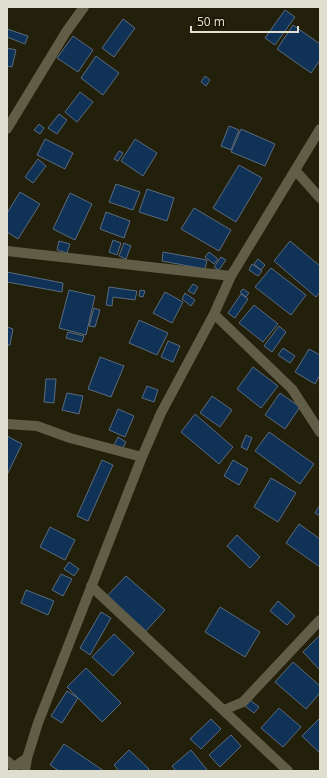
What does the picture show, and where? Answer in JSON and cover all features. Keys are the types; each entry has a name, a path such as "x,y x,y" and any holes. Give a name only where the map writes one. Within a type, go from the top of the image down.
{"street":[{"path":"7,129 11,114 84,7"},
{"path":"25,771 27,758 38,723 142,457 162,413 214,314 230,276 320,129"},
{"path":"295,170 320,198"},
{"path":"7,251 230,276"},
{"path":"214,314 292,389 320,432"},
{"path":"7,424 37,426 70,438 142,457"},
{"path":"91,586 288,771"},
{"path":"224,710 243,702 320,620"},
{"path":"7,761 14,767 27,758"}],"building":[{"path":"285,10 295,17 275,45 265,38"},
{"path":"123,19 135,28 114,57 102,48"},
{"path":"293,25 320,44 320,60 311,73 277,49"},
{"path":"7,29 28,36 25,44 7,37"},
{"path":"73,36 93,50 78,72 57,58"},
{"path":"7,48 16,50 12,67 7,66"},
{"path":"96,56 119,73 103,95 81,78"},
{"path":"205,76 210,80 206,86 201,82"},
{"path":"80,92 93,102 77,122 65,112"},
{"path":"59,114 67,120 57,134 48,128"},
{"path":"39,124 44,128 40,134 34,130"},
{"path":"229,126 239,130 231,150 221,146"},
{"path":"241,129 275,144 265,166 231,152"},
{"path":"45,139 73,153 65,169 37,155"},
{"path":"135,139 157,153 143,176 121,161"},
{"path":"119,151 123,153 118,161 114,159"},
{"path":"38,159 46,166 33,183 25,177"},
{"path":"239,165 262,178 236,222 213,208"},
{"path":"116,184 140,192 133,210 109,202"},
{"path":"147,189 174,198 167,221 139,212"},
{"path":"20,192 40,204 18,239 7,232 7,213"},
{"path":"70,193 92,204 75,240 53,229"},
{"path":"194,208 231,230 219,251 181,229"},
{"path":"106,212 130,221 124,238 100,229"},
{"path":"113,240 121,243 117,255 109,252"},
{"path":"59,241 70,244 67,253 57,250"},
{"path":"290,241 320,266 320,292 316,297 274,261"},
{"path":"124,243 131,246 126,259 119,256"},
{"path":"163,252 207,260 205,269 162,261"},
{"path":"209,252 218,259 214,264 205,257"},
{"path":"221,257 226,260 219,270 214,267"},
{"path":"258,259 265,265 261,270 254,264"},
{"path":"252,264 262,271 258,276 249,270"},
{"path":"271,268 306,295 291,315 255,287"},
{"path":"7,272 63,283 62,292 7,282"},
{"path":"193,284 198,287 194,294 188,291"},
{"path":"109,287 137,291 135,300 113,297 112,306 106,305"},
{"path":"243,289 249,293 246,297 240,292"},
{"path":"69,290 95,296 86,335 59,328"},
{"path":"140,290 145,291 143,297 139,296"},
{"path":"165,292 183,302 172,323 153,313"},
{"path":"185,293 195,300 191,306 182,299"},
{"path":"241,294 248,299 235,318 228,313"},
{"path":"254,305 278,324 263,342 239,323"},
{"path":"94,308 100,310 95,327 89,326"},
{"path":"139,320 168,333 157,355 129,343"},
{"path":"279,326 286,332 272,352 264,346"},
{"path":"7,327 13,329 10,345 7,345"},
{"path":"68,332 84,336 82,342 66,338"},
{"path":"168,341 180,346 173,362 161,357"},
{"path":"283,348 295,356 290,363 278,355"},
{"path":"309,349 320,355 320,375 315,384 295,372"},
{"path":"100,357 124,366 111,397 88,389"},
{"path":"253,367 278,386 261,408 237,389"},
{"path":"46,379 56,379 54,403 44,402"},
{"path":"147,386 158,390 154,402 142,398"},
{"path":"67,393 83,396 79,414 62,410"},
{"path":"280,393 300,407 285,429 265,415"},
{"path":"212,396 232,410 220,427 200,413"},
{"path":"118,409 134,416 125,437 109,430"},
{"path":"195,414 233,447 219,464 181,432"},
{"path":"269,432 314,464 300,484 255,451"},
{"path":"246,435 252,438 247,450 241,447"},
{"path":"7,436 22,444 7,475"},
{"path":"118,437 126,442 122,449 114,445"},
{"path":"102,460 113,465 88,521 77,516"},
{"path":"233,460 248,469 239,485 224,476"},
{"path":"271,478 296,493 278,522 254,507"},
{"path":"320,505 320,516 315,513"},
{"path":"299,524 320,539 320,567 286,543"},
{"path":"50,527 75,540 65,560 40,547"},
{"path":"237,535 260,557 250,568 227,546"},
{"path":"69,562 79,569 74,576 64,569"},
{"path":"61,574 72,579 63,596 52,590"},
{"path":"126,576 165,610 146,631 107,596"},
{"path":"26,590 54,601 48,615 21,603"},
{"path":"278,601 295,616 287,625 270,611"},
{"path":"220,607 260,632 245,657 205,632"},
{"path":"101,612 111,618 90,655 80,648"},
{"path":"114,634 134,653 113,676 92,657"},
{"path":"320,635 320,670 303,652"},
{"path":"293,662 320,686 320,693 306,709 275,682"},
{"path":"86,668 121,703 102,722 67,687"},
{"path":"67,691 78,698 62,723 51,716"},
{"path":"250,700 259,707 254,713 245,706"},
{"path":"279,708 301,727 283,747 261,728"},
{"path":"320,718 320,753 302,736"},
{"path":"211,719 221,729 201,749 190,739"},
{"path":"231,735 241,746 220,767 209,755"},
{"path":"64,744 104,771 59,771 50,765"},
{"path":"129,750 149,769 147,771 119,771 114,765"},
{"path":"191,750 208,771 176,771 172,766"}]}
